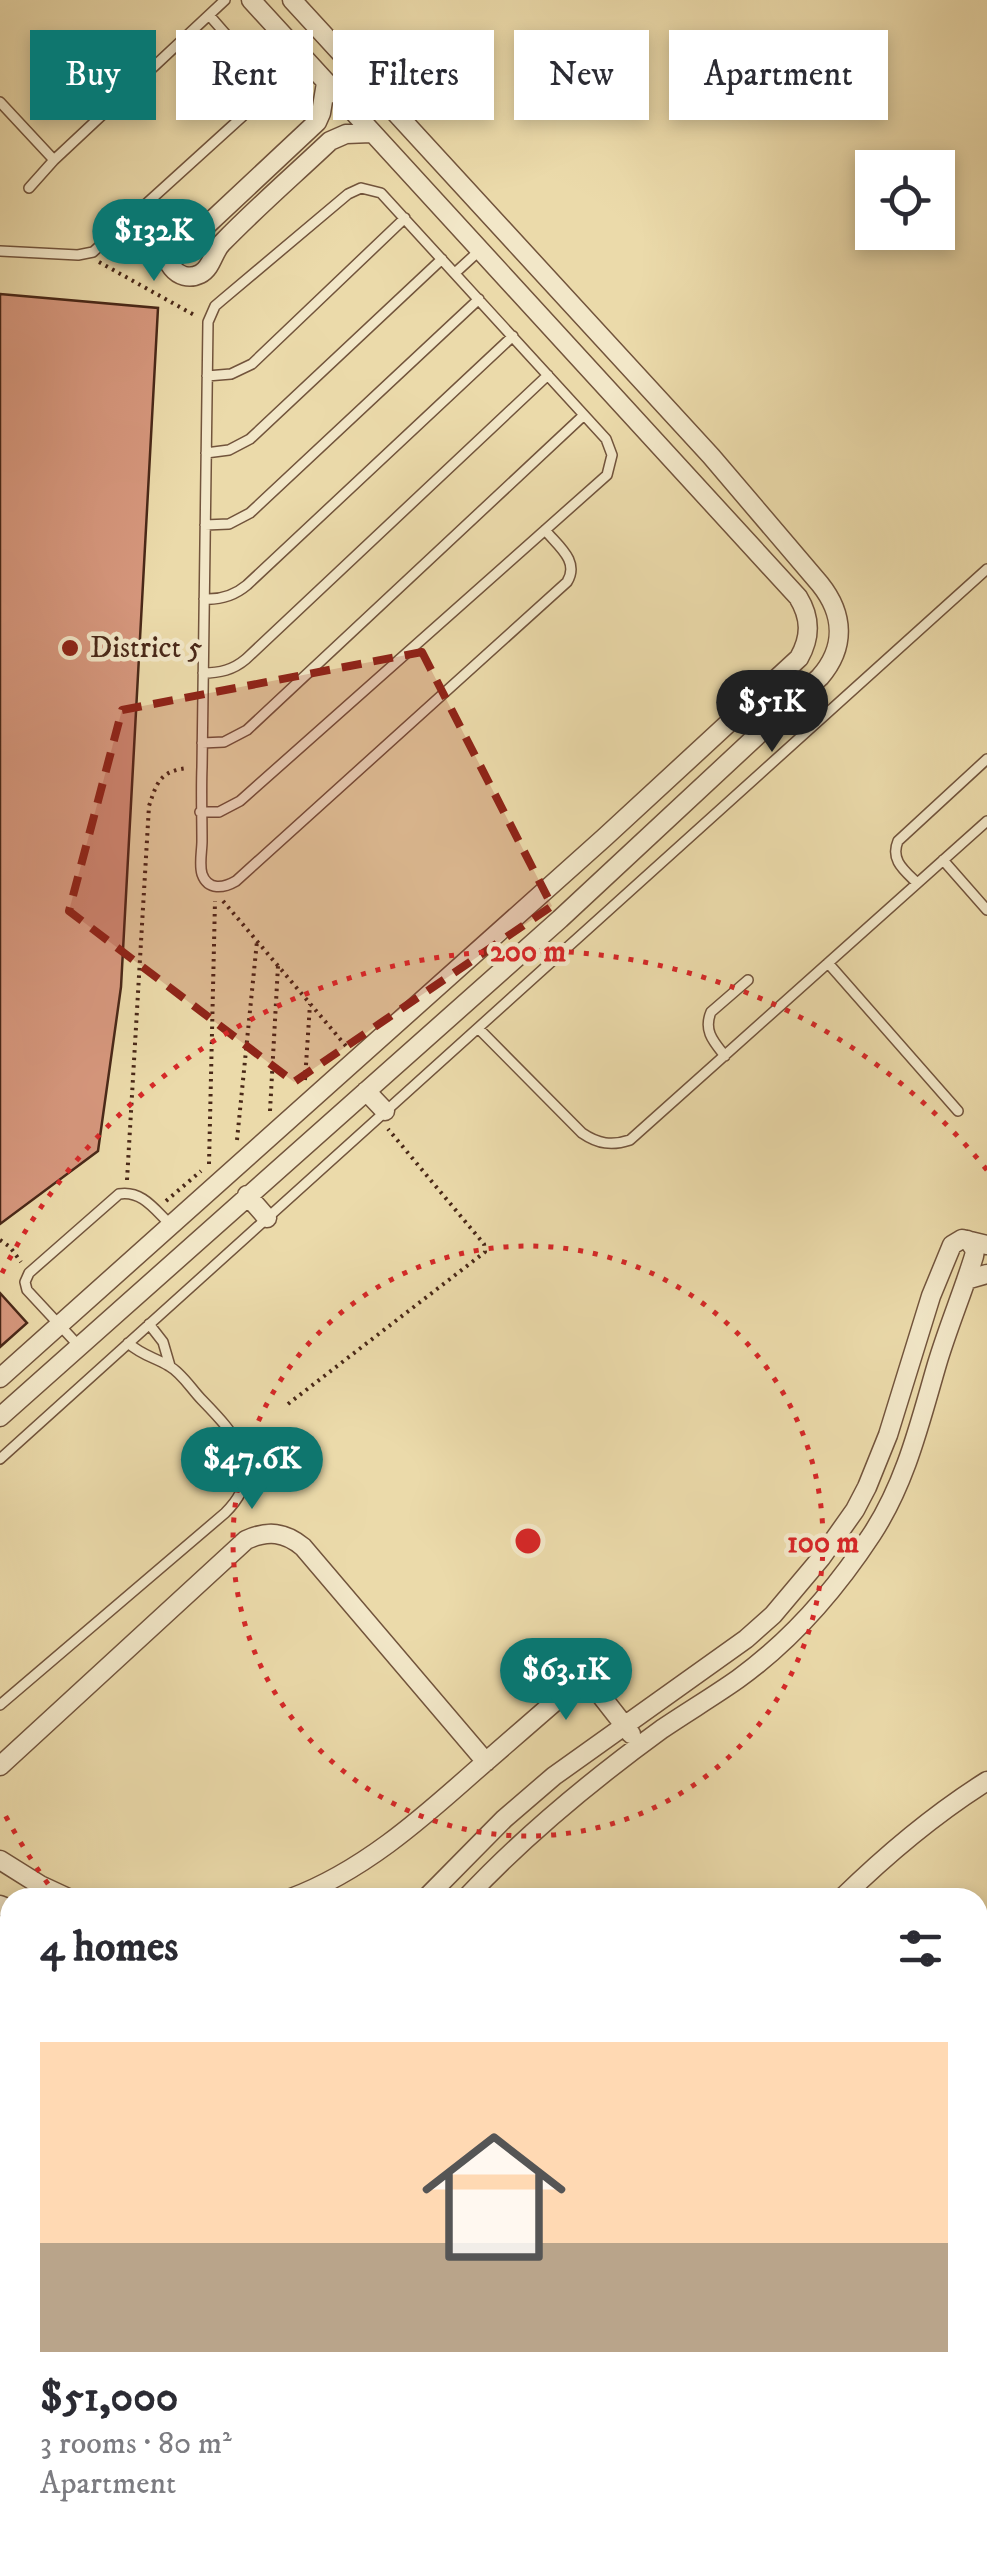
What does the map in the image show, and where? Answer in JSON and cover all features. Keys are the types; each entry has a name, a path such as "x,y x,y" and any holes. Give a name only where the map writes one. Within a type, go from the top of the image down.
{"street":[{"path":"0,1378 539,897 799,658 804,648 807,616 798,598 251,0"},
{"path":"0,1418 560,919 794,702 820,677 834,656 840,631 839,618 828,595 711,456 292,0"},
{"path":"326,82 322,114 316,122 207,224 172,238 167,259 175,272 189,277 209,267 221,244 330,140 346,134 371,133"},
{"path":"688,478 711,456"},
{"path":"539,897 560,919"},
{"path":"366,1091 382,1114"},
{"path":"247,1196 267,1218"},
{"path":"436,1888 504,1819 554,1776 714,1662 773,1614 822,1558 855,1510 888,1435 952,1245 956,1241 982,1242"},
{"path":"476,1888 548,1818 640,1746 740,1678 798,1628 847,1570 894,1495 975,1250 982,1242"},
{"path":"966,1280 987,1274"},
{"path":"855,1510 879,1522"},
{"path":"0,1766 246,1540 270,1533 282,1534 304,1547 486,1762"},
{"path":"310,1888 390,1842 572,1686 584,1683 595,1688 640,1746"},
{"path":"852,1888 941,1811 987,1782"},
{"path":"0,1860 45,1888"}],"lane":[{"path":"28,188 225,0"},
{"path":"0,251 86,255 100,248 260,100 264,83 260,71 208,15"},
{"path":"0,102 54,160"},
{"path":"200,812 219,812 240,801 544,530 607,475 610,468 610,446 405,218 381,193 368,188 354,190 222,300 208,322 200,812 203,877 212,885 224,887 236,881 567,582 572,570 570,560 544,530"},
{"path":"207,376 230,374 252,364 405,218"},
{"path":"455,273 479,250"},
{"path":"206,453 229,450 250,439 442,259"},
{"path":"205,525 229,524 250,514 479,300"},
{"path":"204,598 238,593 513,336"},
{"path":"203,673 237,667 548,375"},
{"path":"202,744 224,742 246,730 584,415"},
{"path":"0,1459 987,569"},
{"path":"917,884 896,859 898,841 987,759"},
{"path":"478,1028 582,1133 590,1139 620,1144 639,1134 943,860 984,828"},
{"path":"943,860 987,910"},
{"path":"828,964 958,1111"},
{"path":"725,1056 710,1036 708,1018 748,980"},
{"path":"79,1346 28,1290 28,1273 113,1198 126,1192 140,1196 171,1226"},
{"path":"149,1324 163,1342 170,1366"},
{"path":"0,1705 225,1513 244,1486 245,1461 234,1433 170,1366 147,1357 128,1343"}],"path":[{"path":"86,255 208,322"},
{"path":"126,1192 148,806 162,776 202,767"},
{"path":"209,1164 215,892 357,1060"},
{"path":"238,1140 257,941"},
{"path":"270,1111 278,966"},
{"path":"305,1082 310,1004"},
{"path":"288,1404 485,1252 484,1244 382,1114"},
{"path":"0,1240 10,1247 28,1273"}],"highlighted area":[{"path":"422,652 552,906 294,1082 69,911 122,710"}],"building":[{"name":"District 5","path":"0,294 158,308 121,987 98,1151 0,1224"},
{"path":"0,1293 27,1323 0,1347"}],"place":[{"name":"District 5","path":"70,648"}]}
